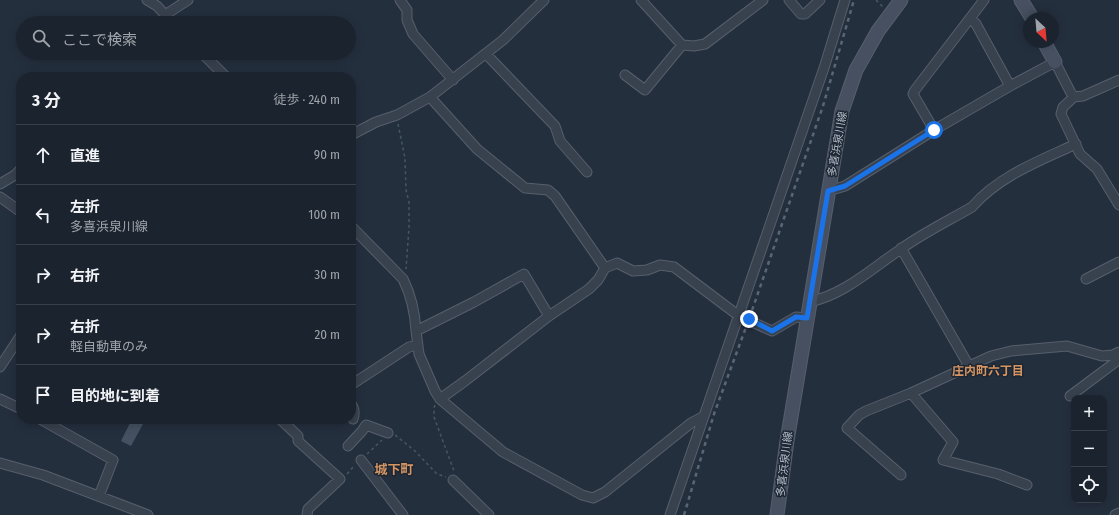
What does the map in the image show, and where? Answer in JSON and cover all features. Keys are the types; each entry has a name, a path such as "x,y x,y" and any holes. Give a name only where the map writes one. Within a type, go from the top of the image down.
{"main road":[{"name":"多喜浜泉川線","path":"777,515 809,302 842,111 856,70 878,31 901,0"},
{"path":"1020,0 1028,12"},
{"path":"1047,48 1055,62"}],"street":[{"path":"147,0 157,6 165,15 188,0"},
{"path":"400,0 407,10 407,20 413,34 453,80"},
{"path":"356,132 376,122 397,115 430,97 503,40 544,0"},
{"path":"641,0 682,45 694,46 705,44 763,0"},
{"path":"789,0 801,14 806,14 820,0"},
{"path":"670,515 824,68 845,0"},
{"path":"934,130 913,94 984,0"},
{"path":"970,18 976,24 1010,86"},
{"path":"625,75 645,90 682,45"},
{"path":"486,54 555,126 560,141 588,172"},
{"path":"209,60 221,72"},
{"path":"828,191 845,186 934,130 1055,62 1074,97"},
{"path":"1119,80 1082,96 1074,97 1063,107 1061,114 1080,154 1097,169 1119,205"},
{"path":"430,97 477,149 525,188 548,190 554,196 605,268"},
{"path":"809,302 820,300 836,292 867,273 901,248 972,207 980,198 1002,181 1017,172 1076,144"},
{"path":"0,184 16,174"},
{"path":"0,197 16,208"},
{"path":"356,231 403,279 408,289 415,316 419,354 440,399 503,452 582,496 593,498 605,492 690,424 704,416"},
{"path":"901,248 969,366"},
{"path":"1086,279 1119,262"},
{"path":"440,399 549,316 589,289 598,280 605,268 617,263 633,271 647,270 660,265 674,267 739,316 772,331 796,317 807,318"},
{"path":"416,331 474,302 524,274 549,316"},
{"path":"0,367 16,343"},
{"path":"356,382 409,347 418,345"},
{"path":"901,475 847,428 859,415 991,356 1011,351 1067,346 1102,356 1117,358"},
{"path":"1070,396 1117,358"},
{"path":"911,393 953,442 943,460 998,474 1027,485"},
{"path":"0,399 16,407"},
{"path":"356,420 388,432"},
{"path":"49,424 113,460 99,496"},
{"path":"285,424 298,436 298,441 340,479 308,509 307,515"},
{"path":"348,446 366,425"},
{"path":"361,460 403,515"},
{"path":"0,463 43,475 148,515"},
{"path":"453,480 489,515"},
{"path":"1115,515 1119,513"}],"path":[{"path":"397,115 405,158 406,190 409,202 409,227 405,274 403,279"},
{"path":"388,432 394,434 406,443 437,474 443,474 453,480 454,473 451,462 434,417 434,408 440,399"}],"building":[{"path":"130,424 143,424 131,446 121,441"}],"railway":[{"path":"684,515 714,414 749,319 823,106 854,0"}],"district":[{"name":"庄内町六丁目","path":"988,371"},
{"name":"城下町","path":"394,469"}],"route":[{"path":"749,319 772,331 796,317 807,318 828,191 845,186 934,130"}]}
